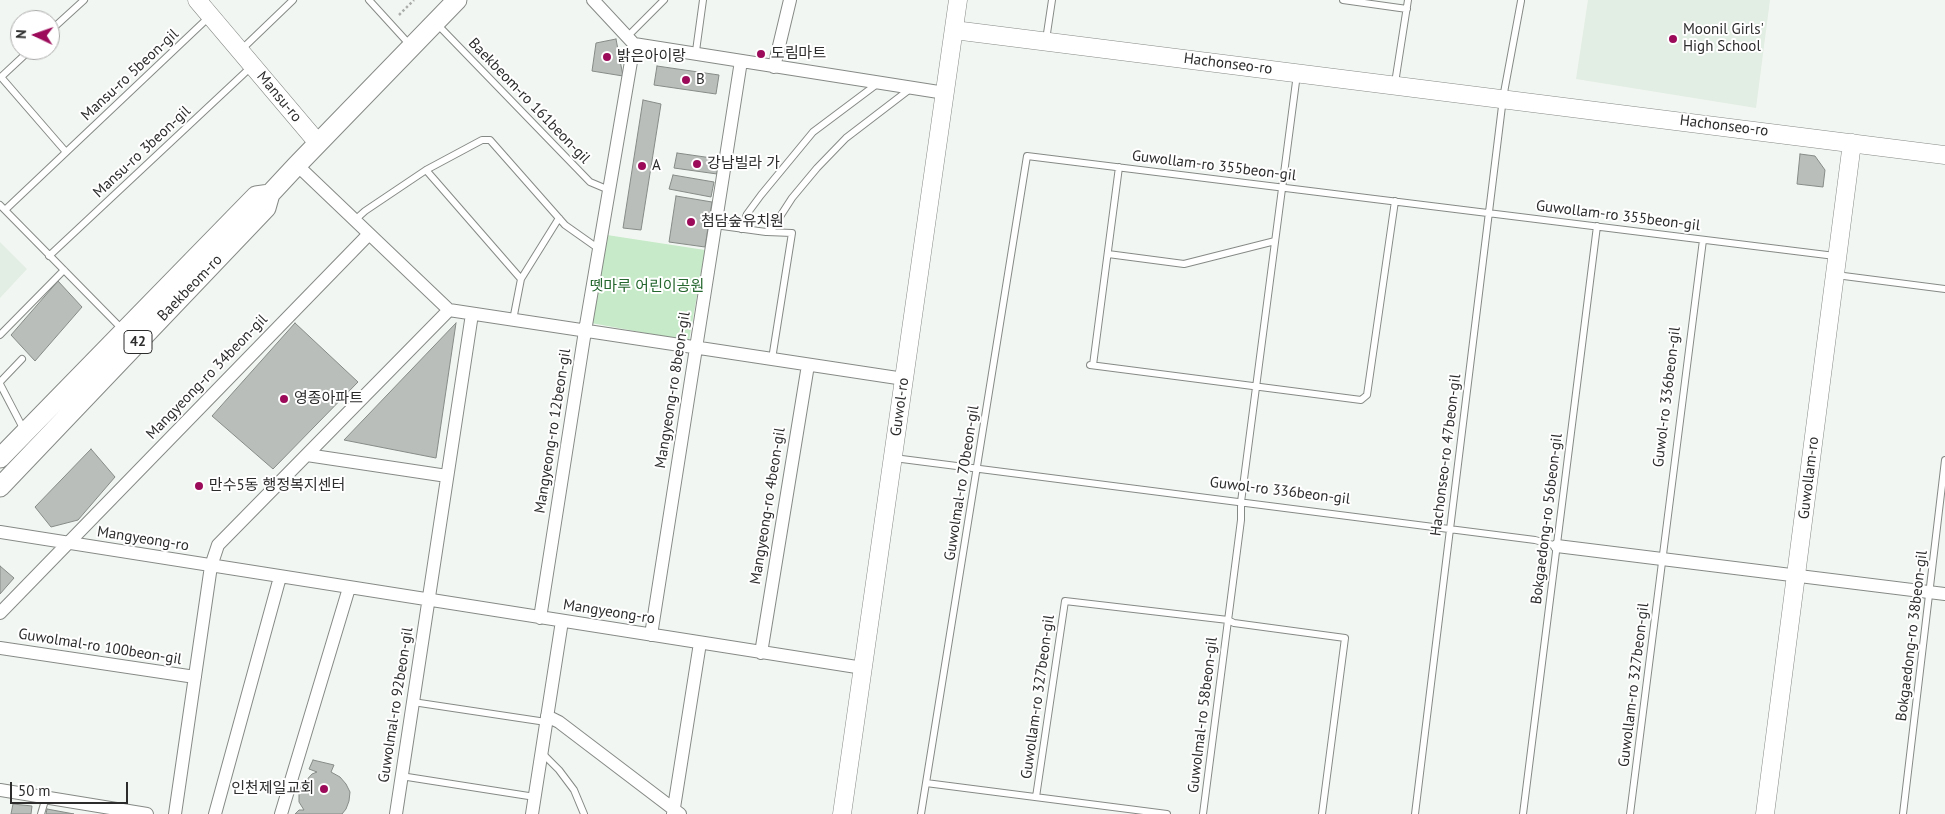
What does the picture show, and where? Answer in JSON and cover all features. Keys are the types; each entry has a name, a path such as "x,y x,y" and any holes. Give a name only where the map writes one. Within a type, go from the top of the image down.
{"main road":[{"name":"Baekbeom-ro","path":"0,487 266,208 270,194 297,165 457,0"},
{"name":"Baekbeom-ro","path":"0,458 256,196 270,194"}],"street":[{"path":"593,0 630,41 700,55 945,93"},
{"path":"774,66 790,0"},
{"name":"Guwol-ro","path":"842,814 958,0"},
{"name":"Mansu-ro","path":"204,5 252,66 318,143"},
{"name":"Hachonseo-ro","path":"954,30 1395,84 1945,155"},
{"name":"Mangyeong-ro 12beon-gil","path":"540,618 609,190 630,41"},
{"name":"Mangyeong-ro 8beon-gil","path":"651,635 741,61"},
{"name":"Guwollam-ro","path":"1765,814 1852,143"},
{"path":"297,165 449,310 904,379"},
{"name":"Mangyeong-ro 34beon-gil","path":"0,613 370,234"},
{"name":"Guwolmal-ro 100beon-gil","path":"175,814 211,566 218,545 449,310"},
{"name":"Guwolmal-ro 92beon-gil","path":"396,814 472,314"},
{"name":"Mangyeong-ro 4beon-gil","path":"761,652 808,365"},
{"path":"307,455 447,476"},
{"name":"Mangyeong-ro","path":"0,532 863,668"},
{"name":"Guwol-ro 336beon-gil","path":"1557,546 1945,594"},
{"path":"215,814 280,577"},
{"path":"281,814 349,588"},
{"path":"532,814 562,621"},
{"path":"547,719 559,722 676,812 700,643"},
{"name":"Guwolmal-ro 100beon-gil","path":"0,648 195,677"},
{"path":"0,792 46,797 147,814"}],"lane":[{"path":"60,22 84,0"},
{"path":"240,51 294,0"},
{"path":"368,0 412,46"},
{"path":"630,41 664,0"},
{"path":"700,55 696,51 703,0"},
{"path":"1046,42 1052,0"},
{"path":"1342,0 1407,9"},
{"path":"1395,84 1408,0"},
{"path":"1503,98 1521,1"},
{"name":"Mansu-ro 5beon-gil","path":"2,208 66,152 204,5"},
{"name":"Baekbeom-ro 161beon-gil","path":"436,22 590,182 609,190"},
{"path":"19,60 0,77 66,152"},
{"name":"Mansu-ro 3beon-gil","path":"49,256 252,66"},
{"name":"Guwolmal-ro 58beon-gil","path":"1203,814 1241,520 1241,502 1297,73"},
{"path":"741,229 747,214 761,195 814,132 878,83"},
{"path":"766,232 772,229 792,198 816,168 846,138 911,88"},
{"name":"Hachonseo-ro 47beon-gil","path":"1415,814 1503,98"},
{"path":"355,220 365,211 426,170 482,140 490,140 565,225 599,249"},
{"name":"Guwollam-ro 355beon-gil","path":"1027,156 1838,256"},
{"name":"Guwolmal-ro 70beon-gil","path":"920,814 1027,156"},
{"name":"Guwollam-ro 355beon-gil","path":"1119,167 1092,365 1256,387"},
{"path":"426,170 522,278"},
{"path":"1256,387 1360,400 1367,395 1395,201"},
{"path":"2,208 124,330"},
{"path":"513,320 522,278 559,218"},
{"path":"716,225 766,232 792,233 772,359"},
{"name":"Bokgaedong-ro 56beon-gil","path":"1523,814 1597,226"},
{"name":"Guwol-ro 336beon-gil","path":"1663,559 1704,240"},
{"path":"1108,254 1184,264 1275,241"},
{"path":"0,335 64,270"},
{"path":"1835,275 1945,289"},
{"path":"22,359 0,383 25,432"},
{"name":"Guwol-ro 336beon-gil","path":"893,458 1535,540 1557,546"},
{"name":"Bokgaedong-ro 38beon-gil","path":"1904,814 1945,460"},
{"name":"Guwollam-ro 327beon-gil","path":"1630,814 1663,559"},
{"name":"Guwolmal-ro 58beon-gil","path":"1065,601 1228,620 1234,623 1345,638 1322,814"},
{"name":"Guwollam-ro 327beon-gil","path":"1036,797 1065,601"},
{"path":"413,702 547,719"},
{"path":"542,753 559,770 574,790 584,814"},
{"path":"402,776 535,797"},
{"name":"Guwollam-ro 327beon-gil","path":"926,783 1167,814"},
{"path":"41,814 46,797"}],"path":[{"path":"399,15 414,0"}],"shaded area":[{"name":"Moonil Girls' High School","path":"1588,0 1770,0 1756,108 1576,79"},
{"path":"0,242 27,269 0,298"}],"green space":[{"name":"뗏마루 어린이공원","path":"607,235 705,250 689,341 591,323"}],"building":[{"name":"밝은아이랑","path":"616,39 623,76 592,71 596,43"},
{"name":"B","path":"657,66 719,75 716,94 654,85"},
{"name":"A","path":"643,100 661,104 641,230 623,228"},
{"name":"강남빌라 가","path":"677,153 719,159 717,174 674,168"},
{"path":"1800,154 1815,156 1825,170 1823,187 1797,184"},
{"name":"강남빌라 가","path":"673,175 714,182 711,197 669,189"},
{"name":"첨담숲유치원","path":"676,196 712,202 705,247 669,242"},
{"path":"58,281 82,307 35,361 11,335"},
{"name":"영종아파트","path":"295,323 358,382 273,469 212,416"},
{"path":"456,323 436,458 344,440"},
{"path":"91,449 115,477 78,520 51,527 35,507"},
{"path":"0,566 14,578 0,594"},
{"name":"인천제일교회","path":"313,760 334,765 331,772 340,777 346,784 350,792 349,801 342,814 295,814 299,810 304,810 299,802 301,786 312,774 317,772 309,769"},
{"path":"13,804 32,806 31,814 11,814"},
{"path":"47,809 74,814 46,814"}],"place":[{"name":"Moonil Girls' High School","path":"1673,39"},
{"name":"도림마트","path":"761,54"},
{"name":"밝은아이랑","path":"607,57"},
{"name":"B","path":"686,80"},
{"name":"강남빌라 가","path":"697,164"},
{"name":"A","path":"642,166"},
{"name":"첨담숲유치원","path":"691,222"},
{"name":"영종아파트","path":"284,399"},
{"name":"만수5동 행정복지센터","path":"199,486"},
{"name":"인천제일교회","path":"324,789"}]}
